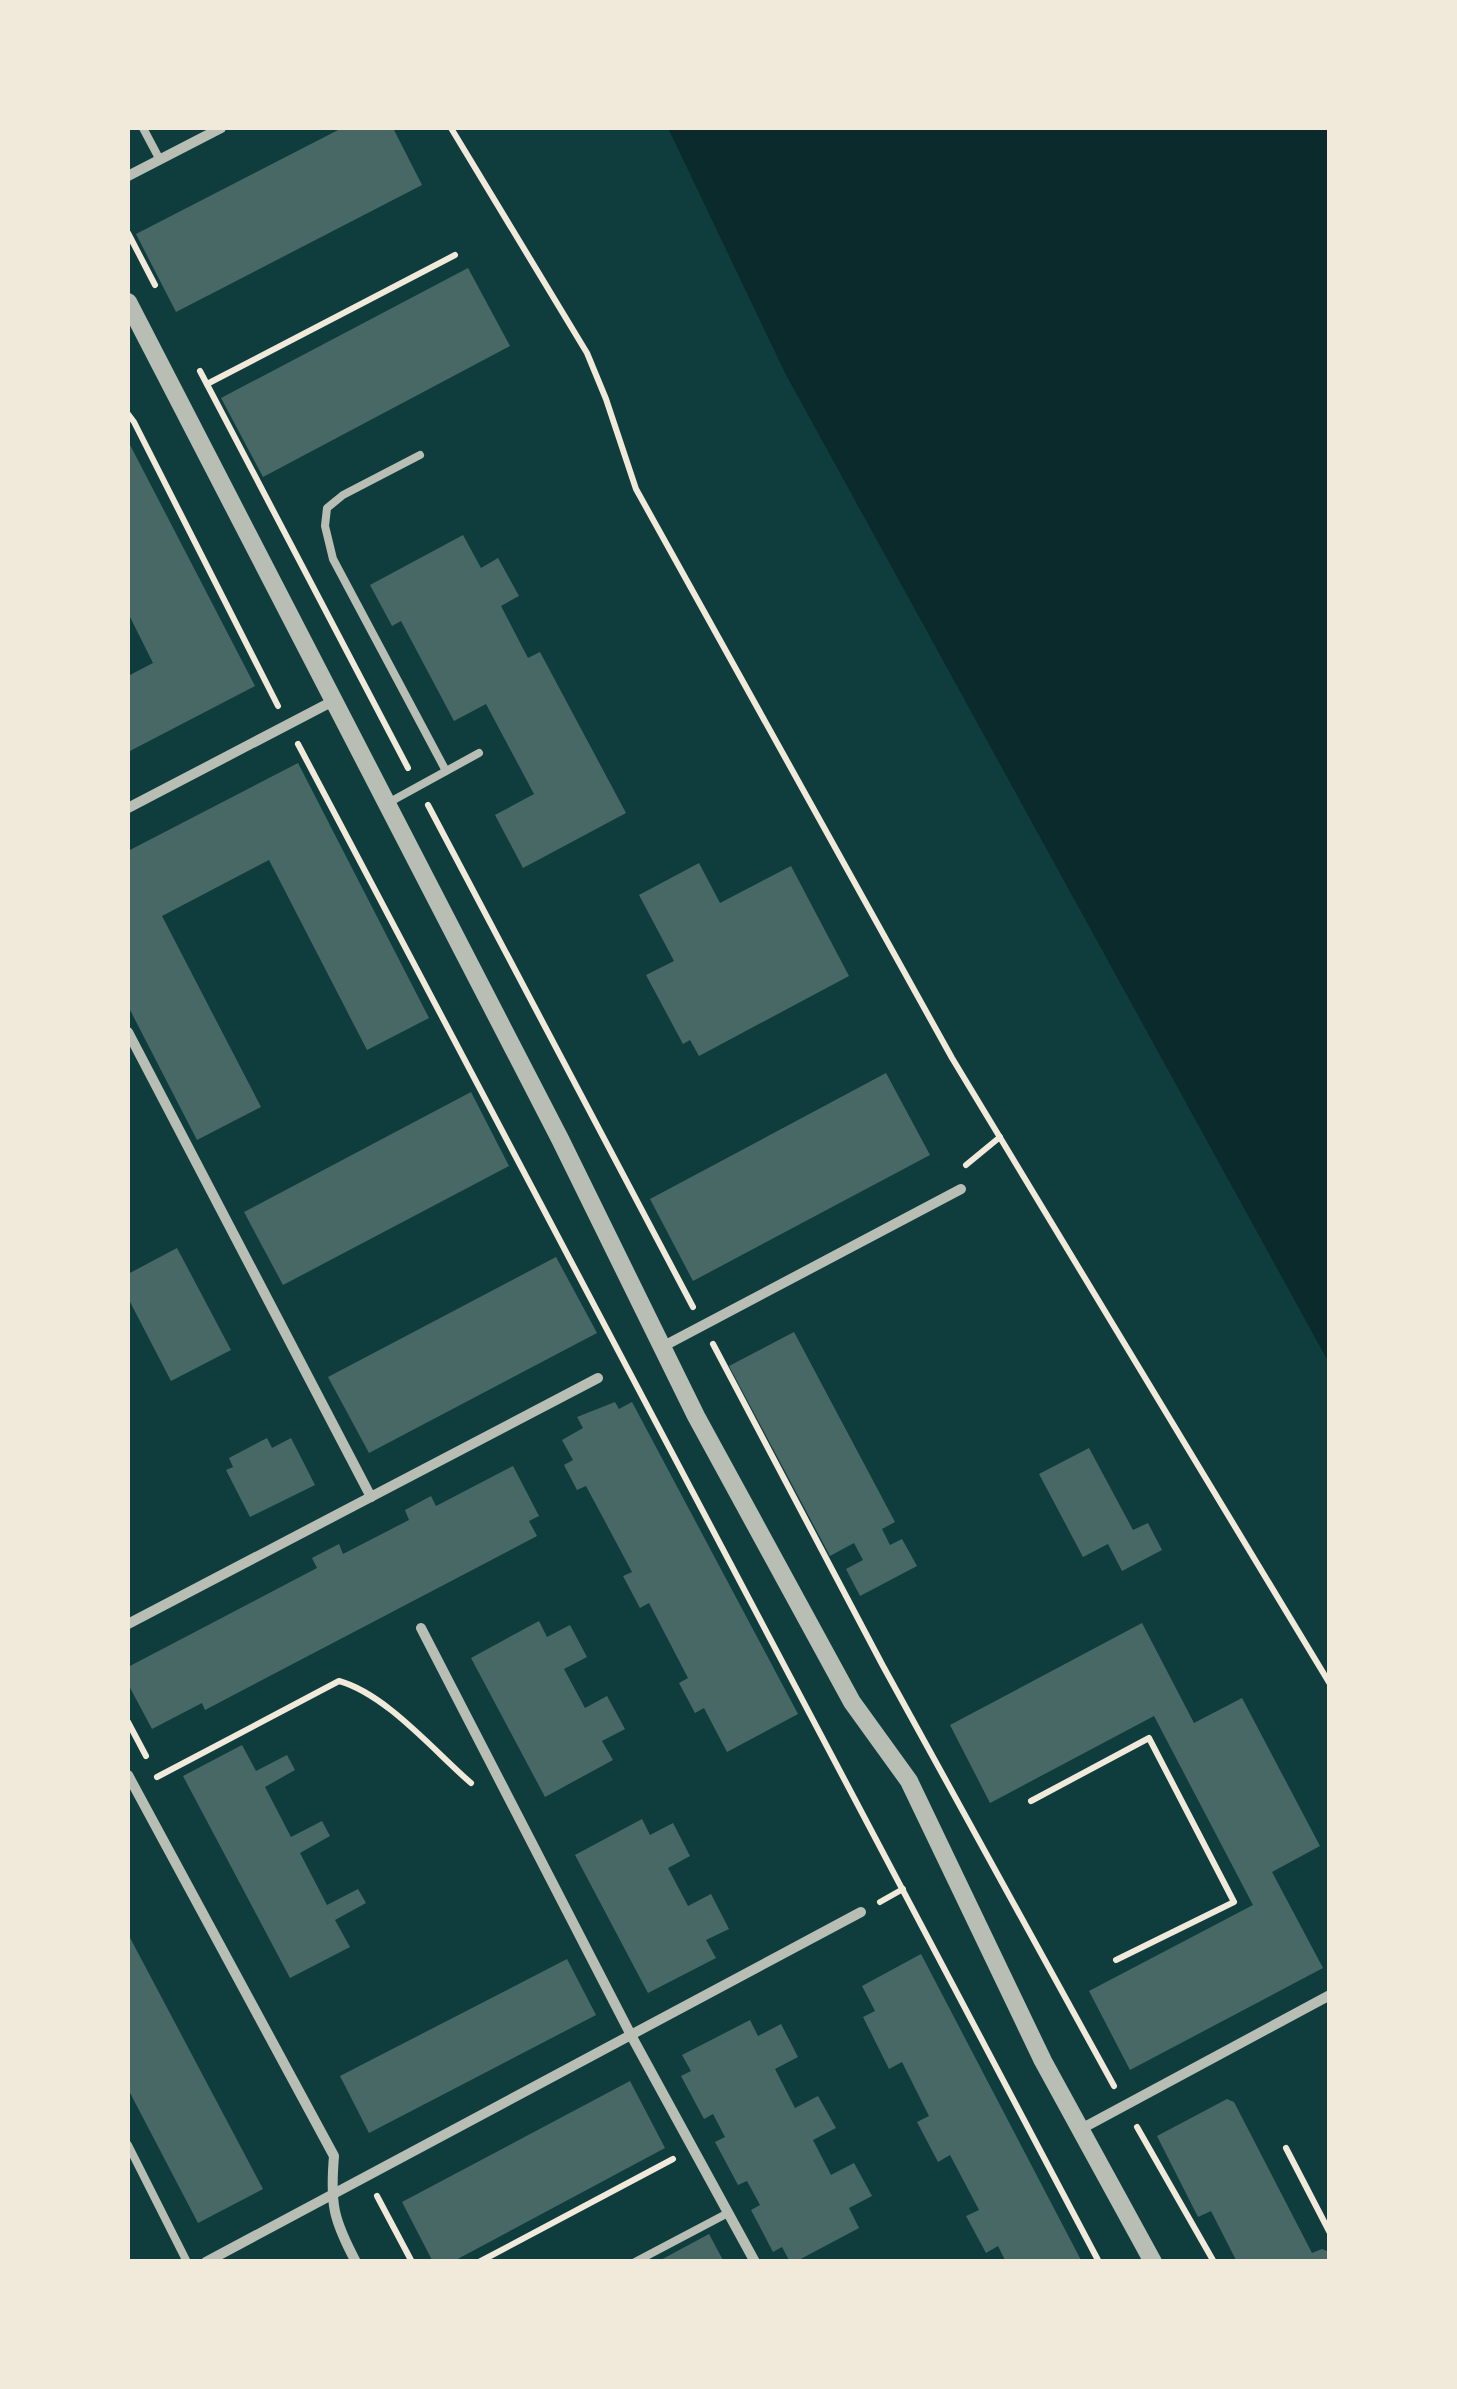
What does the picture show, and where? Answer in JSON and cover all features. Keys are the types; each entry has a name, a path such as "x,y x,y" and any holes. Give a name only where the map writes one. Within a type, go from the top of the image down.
{"street":[{"path":"128,176 220,128"},
{"path":"128,302 135,333 388,803 696,1416 852,1702 909,1781 956,1872 1012,1999 1153,2262"},
{"path":"128,808 334,700"},
{"path":"128,1032 371,1497"},
{"path":"662,1347 960,1189"},
{"path":"128,1624 598,1378"},
{"path":"421,1628 632,2037 754,2262"},
{"path":"128,1775 334,2156 331,2194 336,2225 356,2262"},
{"path":"206,2262 861,1912"},
{"path":"1081,2129 1330,1995"}],"lane":[{"path":"143,128 160,160"},
{"path":"420,455 343,495 327,508 325,526 332,559 446,771"},
{"path":"388,803 479,754"},
{"path":"128,2144 187,2262"},
{"path":"635,2262 728,2212"}],"path":[{"path":"451,128 587,353 636,489 859,893 1000,1137 1330,1684"},
{"path":"128,233 162,298"},
{"path":"207,384 455,255"},
{"path":"196,363 884,1666 1214,2262"},
{"path":"128,414 1098,2262"},
{"path":"960,1189 961,1168 1000,1137"},
{"path":"157,1777 339,1681 382,1704 484,1795"},
{"path":"1031,1801 1149,1738 1234,1902 1116,1960"},
{"path":"479,2262 693,2148"},
{"path":"1286,2148 1330,2233"}],"water":[{"path":"668,128 1329,128 1329,1363 785,373"}],"building":[{"path":"342,128 393,128 422,185 176,312 136,234"},
{"path":"468,268 510,346 263,477 221,398"},
{"path":"128,441 255,686 128,752 128,676 153,663 128,613"},
{"path":"463,535 481,568 498,558 519,596 501,606 528,658 540,652 626,813 523,868 495,815 534,794 486,704 454,721 401,621 392,626 370,585"},
{"path":"298,763 429,1018 367,1050 269,860 162,916 261,1107 197,1140 128,1006 128,851"},
{"path":"699,863 720,903 791,866 849,976 699,1056 690,1040 683,1044 646,975 674,961 639,895"},
{"path":"886,1073 930,1155 693,1281 650,1199"},
{"path":"471,1092 509,1166 283,1285 244,1212"},
{"path":"177,1248 231,1350 171,1381 128,1298 128,1274"},
{"path":"556,1257 597,1333 369,1453 328,1377"},
{"path":"794,1332 895,1522 882,1529 890,1545 902,1539 917,1566 860,1596 846,1569 863,1560 854,1543 830,1556 729,1366"},
{"path":"615,1402 619,1409 632,1402 798,1714 727,1752 704,1708 695,1713 679,1683 688,1678 649,1603 640,1608 623,1576 632,1572 586,1486 577,1490 564,1465 573,1460 562,1440 583,1428 577,1417"},
{"path":"267,1438 272,1448 291,1438 315,1485 250,1517 226,1470 233,1467 229,1458"},
{"path":"1089,1448 1133,1530 1148,1523 1162,1550 1122,1571 1108,1544 1083,1557 1039,1474"},
{"path":"513,1466 539,1516 529,1521 537,1536 205,1710 202,1703 152,1729 128,1684 128,1667 317,1568 312,1558 339,1544 343,1554 409,1520 405,1510 431,1496 436,1506"},
{"path":"539,1621 547,1637 570,1625 587,1657 564,1669 585,1708 607,1696 625,1729 602,1741 613,1760 545,1797 471,1658"},
{"path":"1142,1623 1194,1723 1242,1698 1320,1846 1272,1872 1323,1968 1130,2070 1089,1991 1253,1905 1154,1716 990,1803 950,1725"},
{"path":"242,1745 256,1771 287,1755 295,1770 265,1787 291,1837 322,1821 330,1836 300,1853 327,1905 358,1889 366,1903 335,1920 350,1947 290,1978 183,1776"},
{"path":"642,1819 650,1835 673,1823 690,1856 668,1868 688,1906 711,1894 729,1929 706,1940 716,1958 648,1993 575,1855"},
{"path":"128,1934 263,2189 198,2223 128,2089"},
{"path":"921,1954 1082,2262 1006,2262 998,2246 986,2253 966,2216 979,2210 950,2155 938,2162 917,2122 929,2116 902,2062 889,2069 863,2017 875,2011 862,1986"},
{"path":"567,1959 596,2015 369,2133 340,2076"},
{"path":"750,2020 758,2036 781,2024 798,2057 775,2069 795,2108 818,2096 836,2128 813,2140 831,2175 854,2163 872,2196 849,2208 859,2228 795,2262 790,2262 782,2247 773,2252 751,2210 760,2205 747,2181 738,2185 715,2142 725,2137 713,2114 704,2119 681,2076 691,2071 682,2055"},
{"path":"630,2081 665,2148 452,2262 433,2262 402,2202"},
{"path":"1227,2099 1234,2102 1312,2253 1327,2251 1330,2262 1237,2262 1211,2211 1198,2217 1157,2136"},
{"path":"709,2234 724,2262 657,2262"}]}
